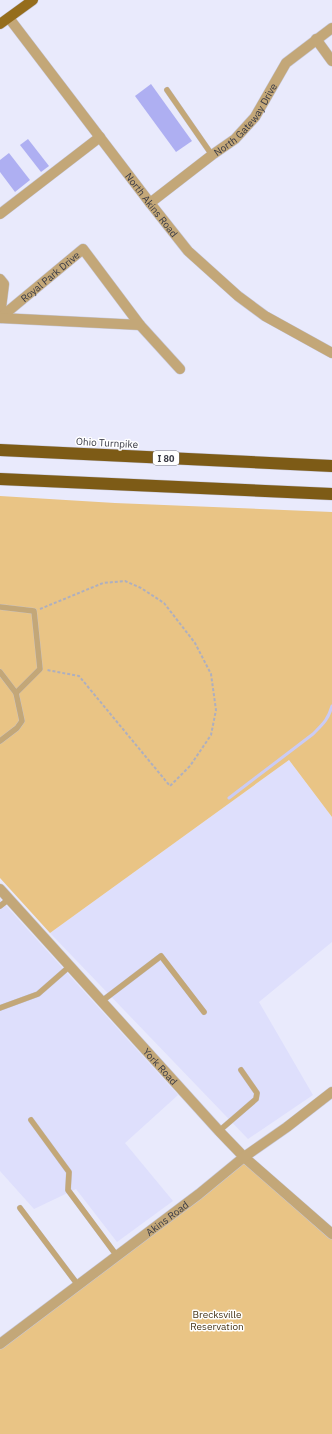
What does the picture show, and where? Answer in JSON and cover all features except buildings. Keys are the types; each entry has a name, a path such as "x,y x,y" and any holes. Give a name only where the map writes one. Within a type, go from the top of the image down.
{"highway":[{"name":"Ohio Turnpike","path":"0,450 332,466"},
{"path":"0,479 332,494"}],"main road":[{"path":"0,24 33,0"}],"street":[{"name":"North Akins Road","path":"9,18 188,251 238,296 265,316 332,353"},
{"name":"North Gateway Drive","path":"150,203 235,139 255,116 286,62 332,28"},
{"path":"316,39 332,61"},
{"path":"0,214 100,137"},
{"name":"Royal Park Drive","path":"0,317 83,249 140,325 180,369"},
{"path":"0,279 4,284 0,317 140,325"},
{"name":"York Road","path":"0,889 244,1157 332,1234"},
{"name":"Akins Road","path":"0,1344 199,1194 244,1157 287,1127 332,1092"}],"lane":[{"path":"167,90 212,155"},
{"path":"0,607 34,611 40,669 16,693"},
{"path":"0,672 16,693 22,721 17,728 0,742"},
{"path":"0,906 9,899"},
{"path":"102,1001 161,956 204,1012"},
{"path":"0,1008 38,994 70,966"},
{"path":"219,1131 256,1099 257,1093 241,1070"},
{"path":"30,1120 69,1172 68,1190 117,1256"},
{"path":"20,1208 78,1285"}],"path":[{"path":"34,611 103,583 125,581 141,588 164,603 195,643 211,674 216,710 211,735 190,766 170,786 79,676 40,669"}],"shaded area":[{"path":"289,760 332,817 332,942 259,1002 313,1095 248,1139 50,933"},
{"path":"0,899 178,1095 125,1143 173,1201 117,1242 76,1189 34,1209 0,1171"}],"green space":[{"path":"0,496 115,503 332,512 332,817 289,760 50,933 0,878"},
{"name":"Brecksville Reservation","path":"243,1157 332,1233 332,1434 0,1434 0,1341"}],"waterway":[{"path":"229,798 313,734 325,722 332,706"}]}
